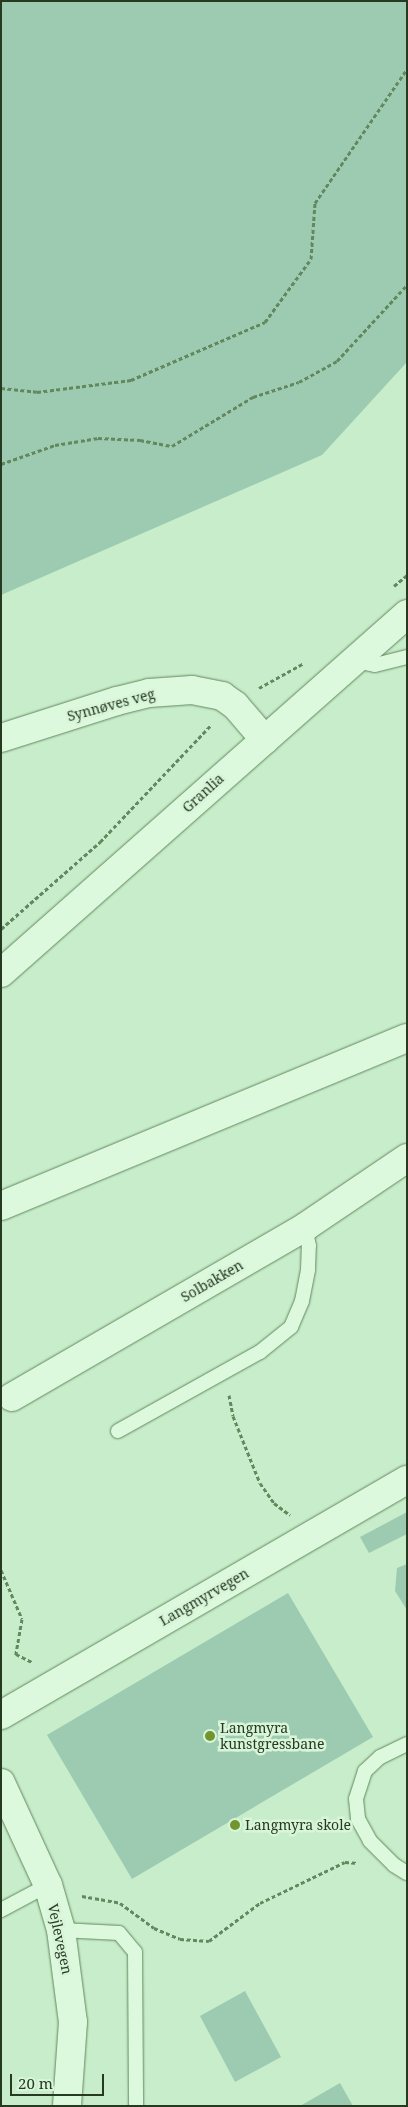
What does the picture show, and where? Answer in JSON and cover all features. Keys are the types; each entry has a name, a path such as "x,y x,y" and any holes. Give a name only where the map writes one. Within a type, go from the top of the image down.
{"street":[{"name":"Granlia","path":"1,974 407,614"},
{"name":"Synnøves veg","path":"1,738 150,693 192,690 222,696 235,705 265,740"},
{"path":"1,1206 407,1038"},
{"name":"Solbakken","path":"12,1397 305,1227 407,1158"},
{"name":"Langmyrvegen","path":"1,1715 407,1480"},
{"name":"Vejlevegen","path":"1,1783 48,1884 61,1930 73,2022 68,2106"}],"lane":[{"path":"354,661 375,665 407,657"},
{"path":"118,1431 230,1369 280,1338 291,1326 302,1301 308,1270 309,1246 305,1227"},
{"path":"407,1744 380,1757 365,1771 356,1799 358,1819 370,1841 394,1865 407,1873"},
{"path":"1,1910 48,1884"},
{"path":"61,1930 119,1933 135,1952 136,2106"}],"path":[{"path":"1,388 37,392 131,380 265,322 311,259 315,203 407,69"},
{"path":"1,464 55,445 98,438 140,440 172,446 253,397 299,382 337,361 407,285"},
{"path":"388,591 407,575"},
{"path":"1,929 100,842 212,723 266,683 311,658"},
{"path":"230,1369 229,1403 260,1483 274,1502 288,1513 304,1540"},
{"path":"1,1570 22,1619 16,1654 63,1679"},
{"path":"82,1896 120,1903 154,1928 180,1939 209,1941 260,1903 345,1862 394,1865"}],"green space":[{"path":"1,1 407,1 407,362 322,455 1,595"},
{"path":"407,1512 407,1534 369,1553 360,1537"},
{"path":"407,1564 407,1610 395,1591 397,1568"},
{"name":"Langmyra kunstgressbane","path":"288,1593 373,1737 132,1879 47,1735"},
{"path":"245,1991 281,2057 235,2082 200,2016"},
{"path":"340,2083 353,2106 300,2106"}],"place":[{"name":"Langmyra kunstgressbane","path":"210,1736"},
{"name":"Langmyra skole","path":"235,1825"}]}
